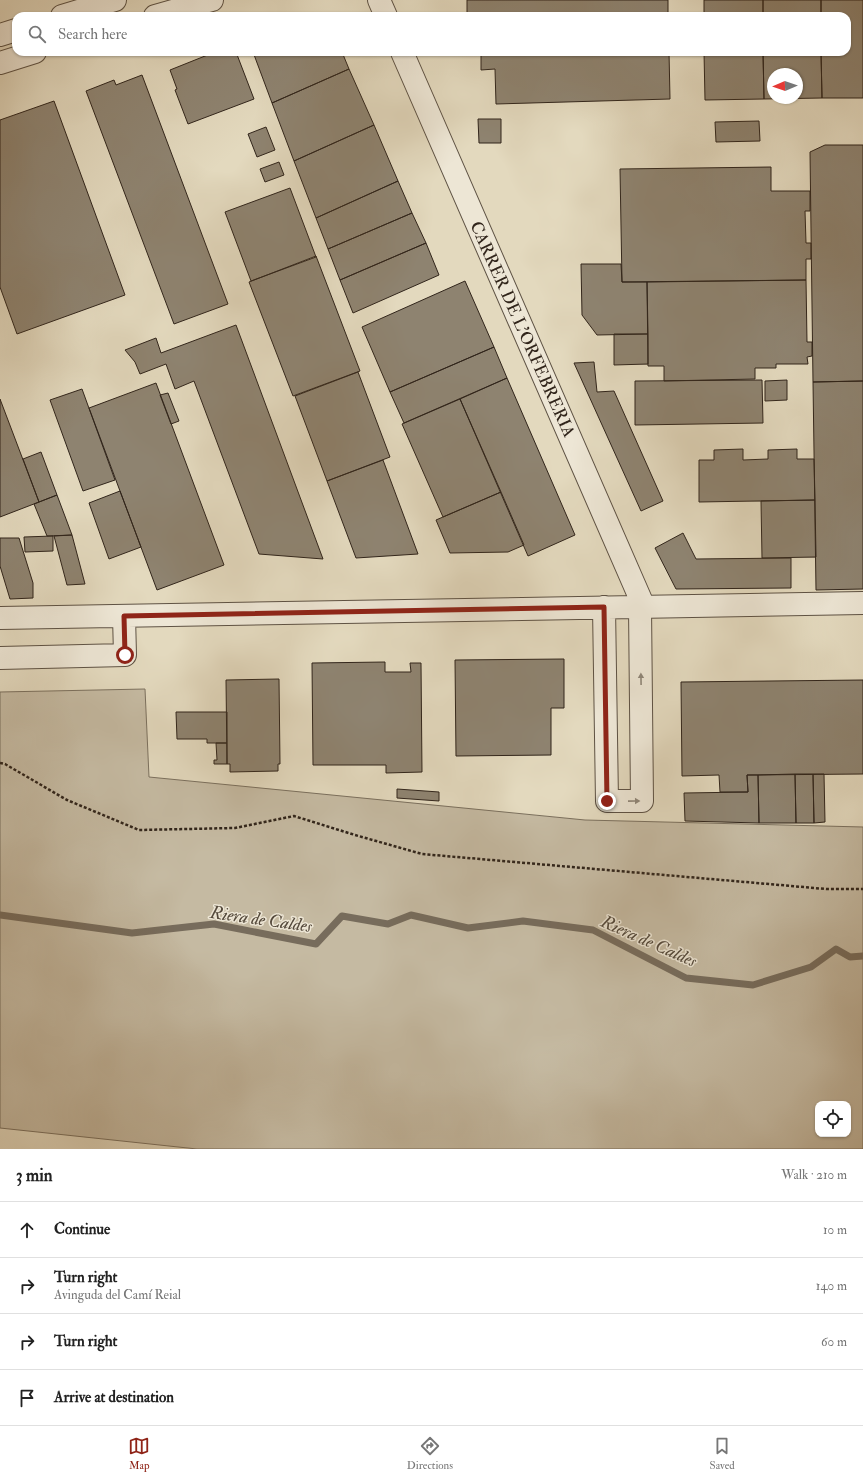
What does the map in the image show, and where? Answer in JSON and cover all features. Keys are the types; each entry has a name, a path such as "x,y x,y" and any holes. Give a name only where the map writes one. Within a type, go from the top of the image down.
{"street":[{"path":"169,12 212,0"},
{"path":"379,0 384,12"},
{"path":"75,12 109,1"},
{"path":"0,34 12,31"},
{"path":"0,63 22,56"},
{"name":"CARRER DE L'ORFEBRERIA","path":"404,56 642,607"},
{"path":"0,618 863,603"},
{"path":"604,607 607,801 642,801 642,607"},
{"path":"0,658 125,655 124,616"}],"path":[{"path":"0,763 5,764 67,800 139,830 234,828 294,816 355,836 422,854 826,889 863,889"}],"shaded area":[{"path":"145,689 149,777 585,820 863,827 863,1149 197,1149 0,1128 0,692"}],"building":[{"path":"467,0 668,0 668,12 467,12"},
{"path":"704,0 763,0 763,12 704,12"},
{"path":"763,0 821,0 821,12 763,12"},
{"path":"821,0 863,0 863,98 822,98 821,56 851,56 851,12 821,12"},
{"path":"205,56 238,56 254,99 188,124 175,90 177,89 170,70"},
{"path":"254,56 344,56 349,69 272,103"},
{"path":"481,56 669,56 670,99 496,104 495,69 481,70"},
{"path":"704,56 763,56 764,99 705,100"},
{"path":"763,56 821,56 822,98 803,98 803,68 767,68 767,99 764,99"},
{"path":"349,69 374,125 294,161 272,103"},
{"path":"142,75 228,304 174,324 86,91 114,80 116,85"},
{"path":"54,101 125,295 17,334 0,287 0,120"},
{"path":"478,119 501,119 501,143 479,143"},
{"path":"759,121 760,141 716,142 715,122"},
{"path":"374,125 398,181 316,218 294,161"},
{"path":"266,127 275,150 257,157 248,134"},
{"path":"825,145 863,145 863,381 813,382 810,152"},
{"path":"279,162 284,175 265,182 260,169"},
{"path":"771,167 771,191 810,191 810,211 805,211 806,243 811,243 811,259 806,259 806,280 622,282 620,169"},
{"path":"398,181 412,213 328,249 316,218"},
{"path":"290,188 316,257 251,281 225,212"},
{"path":"412,213 426,243 340,280 328,249"},
{"path":"426,243 439,275 353,313 340,280"},
{"path":"316,256 360,371 293,396 249,282"},
{"path":"581,264 621,264 622,282 647,282 648,334 597,335 582,315"},
{"path":"806,280 807,342 812,342 812,356 807,357 808,364 776,364 776,368 755,368 755,379 664,381 664,366 648,366 647,282"},
{"path":"465,281 494,347 390,392 362,327"},
{"path":"236,325 323,559 259,554 194,381 175,389 166,364 140,374 135,362 125,350 156,338 161,353"},
{"path":"614,334 648,334 648,364 614,365"},
{"path":"494,347 507,378 404,423 390,392"},
{"path":"594,362 597,392 614,391 663,501 641,511 574,363"},
{"path":"358,372 390,457 327,481 295,396"},
{"path":"507,378 575,535 528,556 460,399"},
{"path":"762,380 763,423 635,425 635,381"},
{"path":"787,380 787,400 765,401 765,381"},
{"path":"863,381 863,589 816,590 813,382"},
{"path":"156,383 224,565 157,590 89,408"},
{"path":"82,389 115,480 83,491 50,400"},
{"path":"168,393 179,421 171,424 160,395"},
{"path":"0,399 39,502 0,517"},
{"path":"460,399 501,492 443,517 402,424"},
{"path":"743,449 743,460 768,459 768,450 797,449 797,459 814,459 815,500 699,502 699,460 714,460 714,450"},
{"path":"41,452 57,495 39,502 23,459"},
{"path":"383,460 418,554 356,558 327,481"},
{"path":"120,491 141,547 109,559 89,503"},
{"path":"501,492 524,545 508,552 450,553 436,520"},
{"path":"57,495 72,535 47,536 34,504"},
{"path":"815,500 816,557 762,558 761,501"},
{"path":"683,533 696,559 791,558 791,588 676,589 655,548"},
{"path":"72,535 85,584 67,585 54,536"},
{"path":"53,536 53,551 25,552 24,537"},
{"path":"0,538 19,538 33,583 33,598 10,599 0,566"},
{"path":"564,659 564,708 551,708 551,755 456,756 455,660"},
{"path":"385,662 385,672 411,672 410,663 421,663 422,772 386,773 386,765 313,765 312,663"},
{"path":"279,679 280,764 278,764 278,771 230,772 230,764 227,764 226,680"},
{"path":"863,680 863,774 747,775 748,792 720,792 719,775 682,776 681,682"},
{"path":"176,712 227,712 227,743 207,743 207,739 177,739"},
{"path":"216,743 227,743 227,764 214,764 214,760 217,760"},
{"path":"795,774 813,774 814,823 796,823"},
{"path":"795,774 796,823 759,823 758,775"},
{"path":"813,774 824,774 825,822 814,823"},
{"path":"747,775 758,775 759,823 685,821 684,793 748,792"},
{"path":"397,789 439,792 439,801 397,798"}],"waterway":[{"name":"Riera de Caldes","path":"0,915 132,933 214,924 316,944 342,916 388,924 411,915 468,928 523,921 593,930 686,978 753,985 811,967 836,949 850,957 863,956"}],"route":[{"path":"125,655 124,616 604,607 607,801"}]}
